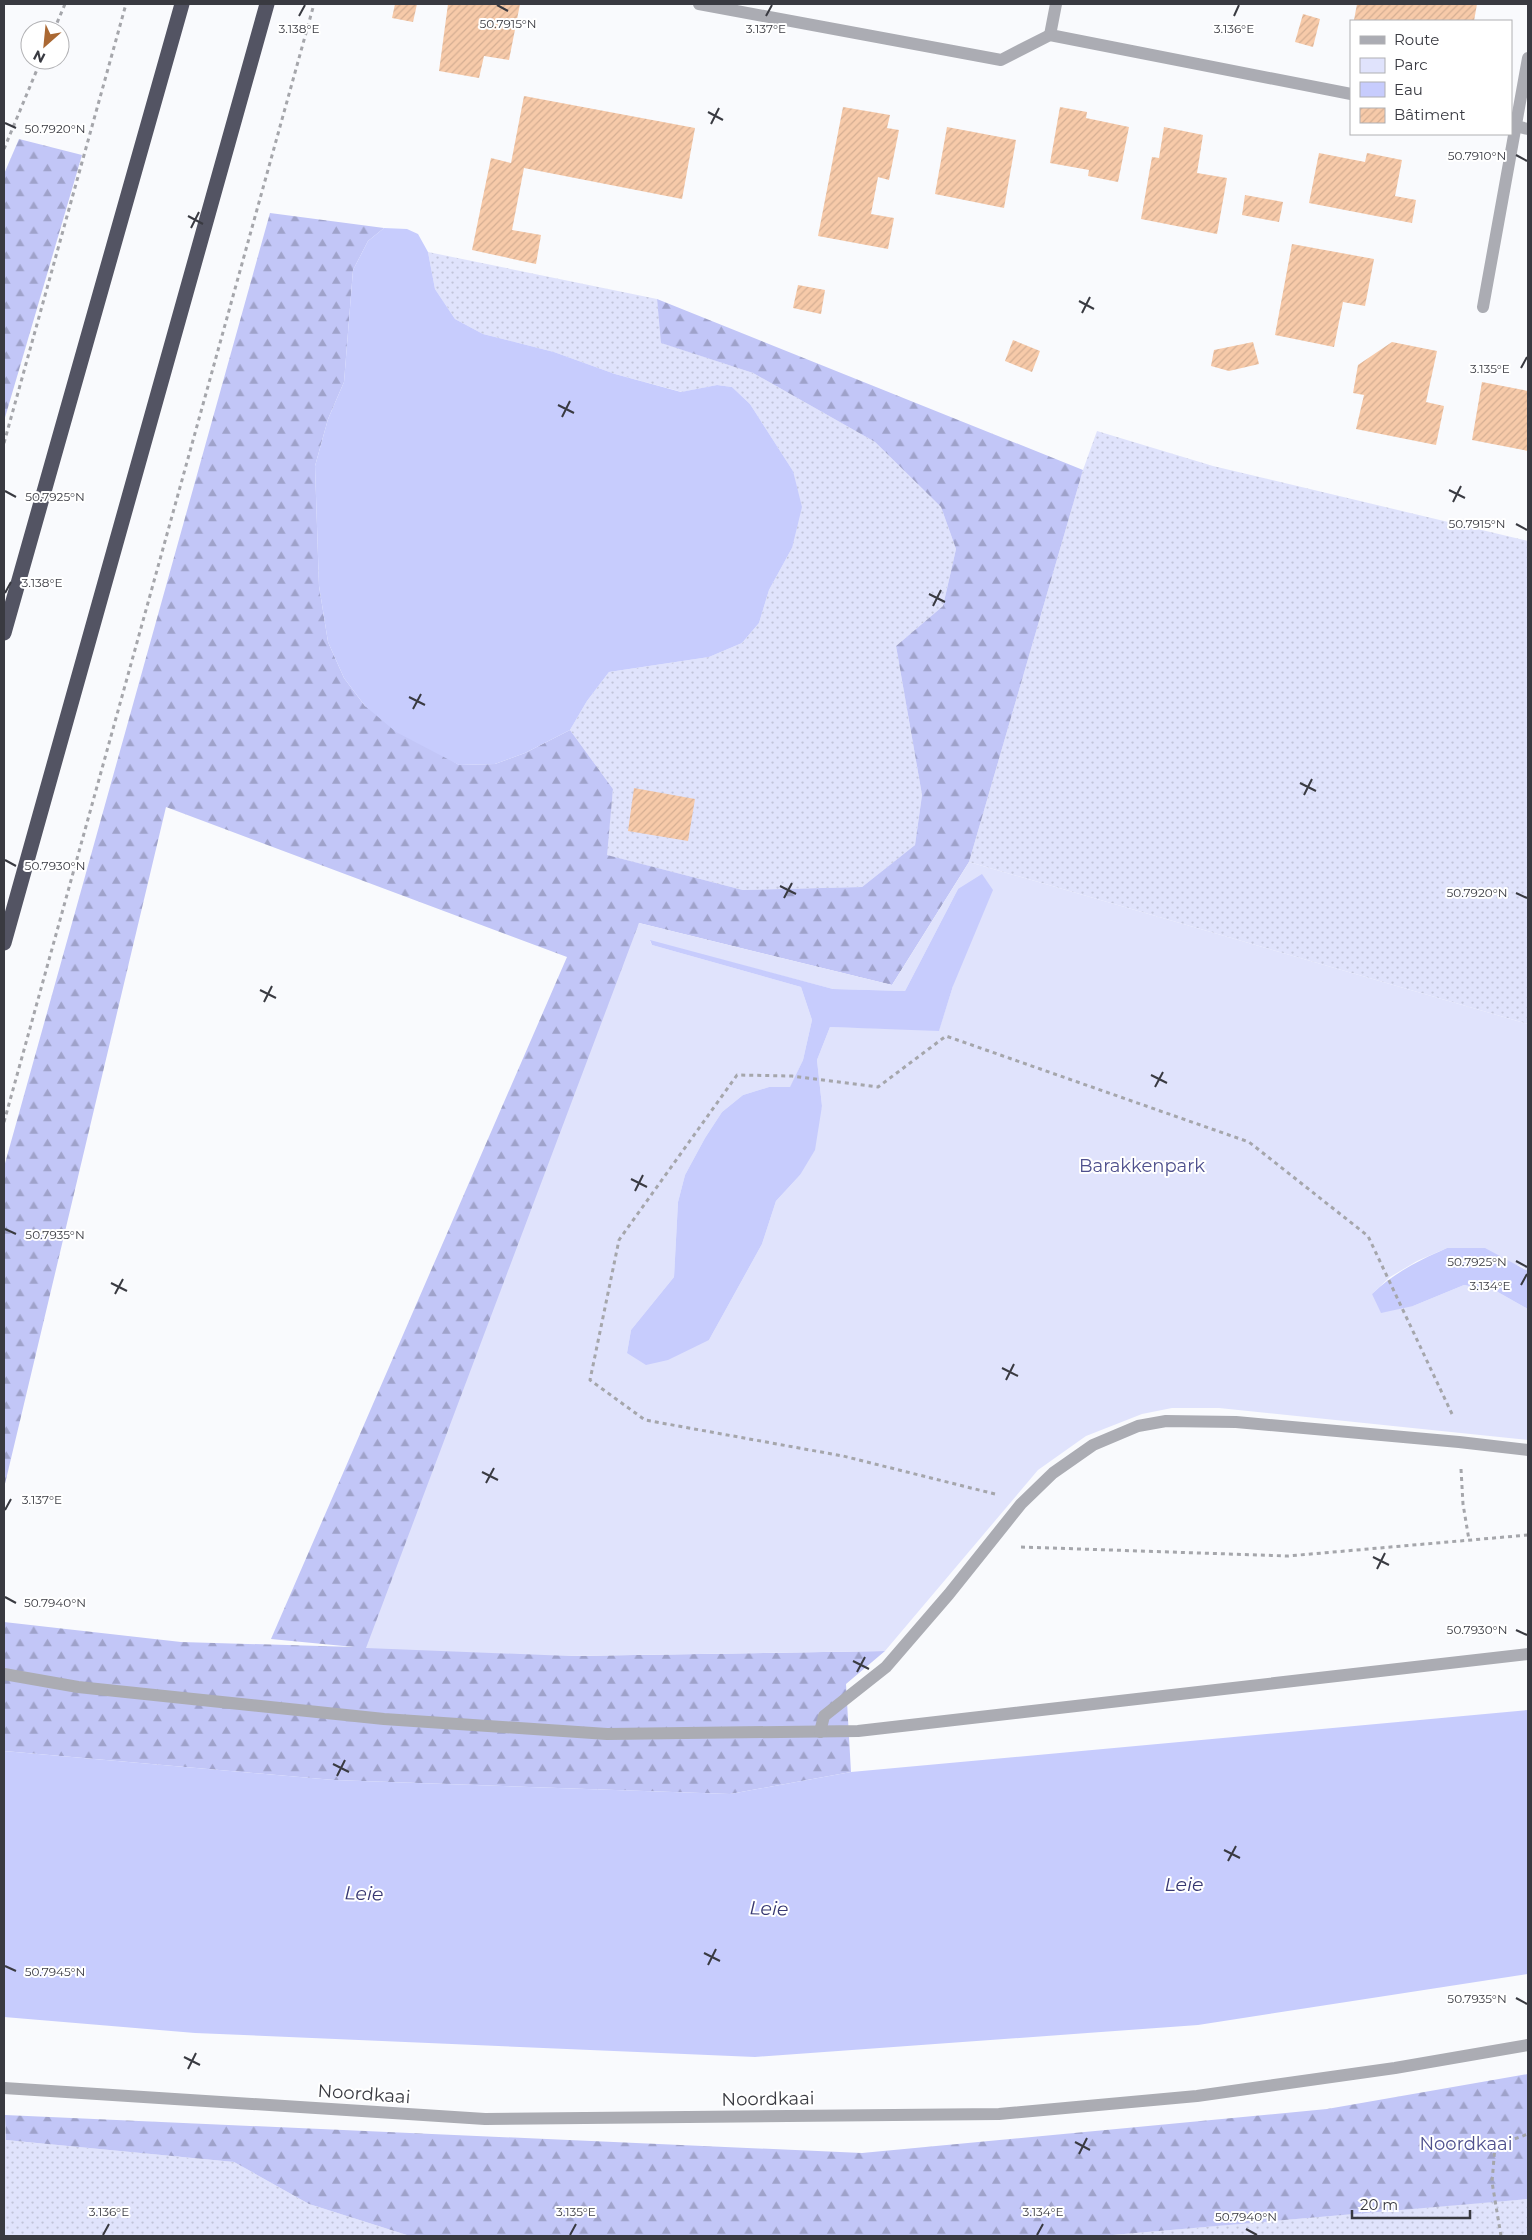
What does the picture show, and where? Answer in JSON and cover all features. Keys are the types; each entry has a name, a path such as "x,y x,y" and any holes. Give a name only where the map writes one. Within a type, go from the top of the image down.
{"highway":[{"path":"4,632 182,4"},
{"path":"4,943 267,4"}],"street":[{"path":"699,4 1001,60 1050,35 1350,94"},
{"path":"1050,35 1056,4"},
{"path":"1528,58 1513,126 1528,129"},
{"path":"1483,307 1512,135"},
{"path":"820,1732 824,1716 886,1667 1021,1504 1061,1467 1093,1445 1138,1426 1166,1421 1236,1422 1528,1450"},
{"path":"4,1674 78,1687 384,1719 607,1734 820,1732 858,1731 1528,1654"},
{"name":"Noordkaai","path":"4,2088 485,2119 999,2114 1197,2096 1395,2068 1528,2045"}],"path":[{"path":"58,20 65,4"},
{"path":"4,443 126,4"},
{"path":"4,1122 314,4"},
{"path":"4,149 37,70"},
{"path":"999,1495 843,1456 645,1420 590,1380 618,1240 737,1075 792,1076 878,1087 946,1036 1249,1142 1368,1236 1455,1420"},
{"path":"1463,1504 1469,1540"},
{"path":"988,1546 1137,1549 1288,1556 1528,1535"},
{"path":"1501,2236 1492,2182 1495,2146 1528,2134"}],"green space":[{"path":"19,139 82,155 4,421 4,174"},
{"path":"270,213 384,228 368,241 353,270 344,382 328,419 315,466 319,586 328,642 344,678 365,706 459,765 495,764 525,753 570,730 613,789 607,855 743,890 862,887 915,845 922,795 896,646 943,606 956,549 941,507 875,442 753,373 661,343 657,299 1083,470 969,862 892,985 639,923 569,1656 885,1651 846,1684 851,1772 730,1794 334,1780 4,1751 4,1622 181,1642 354,1647 271,1639 567,957 166,807 4,1488 4,1167"},
{"path":"428,252 657,299 662,343 753,373 875,442 941,507 956,549 943,606 896,646 922,795 915,845 862,887 743,890 606,855 613,789 570,730 587,701 609,672 709,657 742,643 759,623 769,590 792,548 793,471 750,404 732,387 717,385 682,392 615,374 554,352 483,334 455,319 435,289"},
{"path":"1097,431 1213,466 1528,541 1528,1024 969,862 1083,470"},
{"name":"Barakkenpark","path":"969,862 1528,1024 1528,1271 1521,1266 1447,1248 1417,1261 1390,1277 1372,1294 1413,1306 1464,1285 1496,1291 1528,1309 1528,1440 1219,1408 1172,1408 1142,1414 1086,1436 1038,1470 885,1651 569,1656 366,1648 639,923 892,985","holes":["958,889 953,986 939,1030 830,1027 817,1060 822,1106 800,1175 776,1201 762,1244 709,1340 627,1353 631,1330 674,1277 678,1202 685,1175 705,1138 722,1112 743,1095 769,1087 790,1088 803,1060 812,1020 801,987 652,945 650,941 833,989 905,991"]},
{"path":"1528,2074 1528,2199 1101,2236 410,2236 309,2204 234,2162 6,2140 5,2115 862,2153 1327,2109"},
{"path":"4,2115 6,2140 234,2162 309,2204 410,2236 4,2236"},
{"path":"1528,2199 1528,2236 1101,2236 1477,2203"}],"water":[{"path":"384,228 407,229 418,234 428,252 435,289 455,319 483,334 554,352 615,374 681,392 717,385 732,387 750,404 793,471 802,507 792,548 769,590 759,623 742,643 709,657 609,672 587,701 570,730 525,753 495,764 459,765 396,732 365,706 344,678 328,642 319,586 315,466 328,419 344,382 353,270 368,241"},
{"path":"982,874 993,890 953,986 939,1031 830,1027 817,1060 822,1106 815,1150 800,1175 776,1201 762,1244 709,1340 668,1360 646,1365 627,1353 631,1330 674,1277 678,1202 685,1175 705,1138 722,1112 743,1095 769,1087 790,1087 803,1060 812,1020 801,987 652,945 650,940 833,989 905,991 958,889"},
{"path":"1447,1248 1485,1248 1528,1271 1528,1309 1496,1291 1464,1285 1413,1306 1381,1313 1372,1294 1389,1279"},
{"name":"Leie","path":"1528,1710 1528,1974 1198,2025 755,2057 195,2033 4,2017 4,1751 334,1780 730,1794 851,1772"}],"building":[{"path":"395,4 417,4 413,22 392,18"},
{"path":"448,4 520,4 509,60 484,56 479,78 439,71"},
{"path":"1357,4 1477,4 1474,20 1354,20"},
{"path":"1303,14 1320,19 1313,47 1295,42"},
{"path":"524,96 695,128 682,199 524,168 512,230 541,235 536,264 472,250 491,158 511,163"},
{"path":"843,107 890,115 887,128 899,130 889,180 878,177 871,214 894,218 888,249 818,236"},
{"path":"1060,107 1087,112 1086,118 1129,127 1118,182 1088,176 1089,170 1050,163"},
{"path":"947,127 1016,140 1004,208 935,194"},
{"path":"1164,127 1203,135 1197,173 1227,178 1217,234 1141,219 1152,157 1159,158"},
{"path":"1319,153 1365,162 1367,153 1402,160 1395,196 1416,200 1412,223 1309,203"},
{"path":"1245,195 1283,202 1279,222 1242,215"},
{"path":"1292,244 1374,259 1365,306 1343,302 1334,347 1275,335"},
{"path":"798,285 825,290 821,314 793,308"},
{"path":"1013,340 1040,351 1032,372 1005,361"},
{"path":"1253,342 1259,364 1229,371 1211,366 1214,350"},
{"path":"1392,342 1437,351 1426,402 1444,406 1436,445 1356,429 1364,395 1353,393 1358,365"},
{"path":"1482,382 1528,391 1528,451 1472,440"},
{"path":"634,788 695,799 688,841 628,831"}]}
